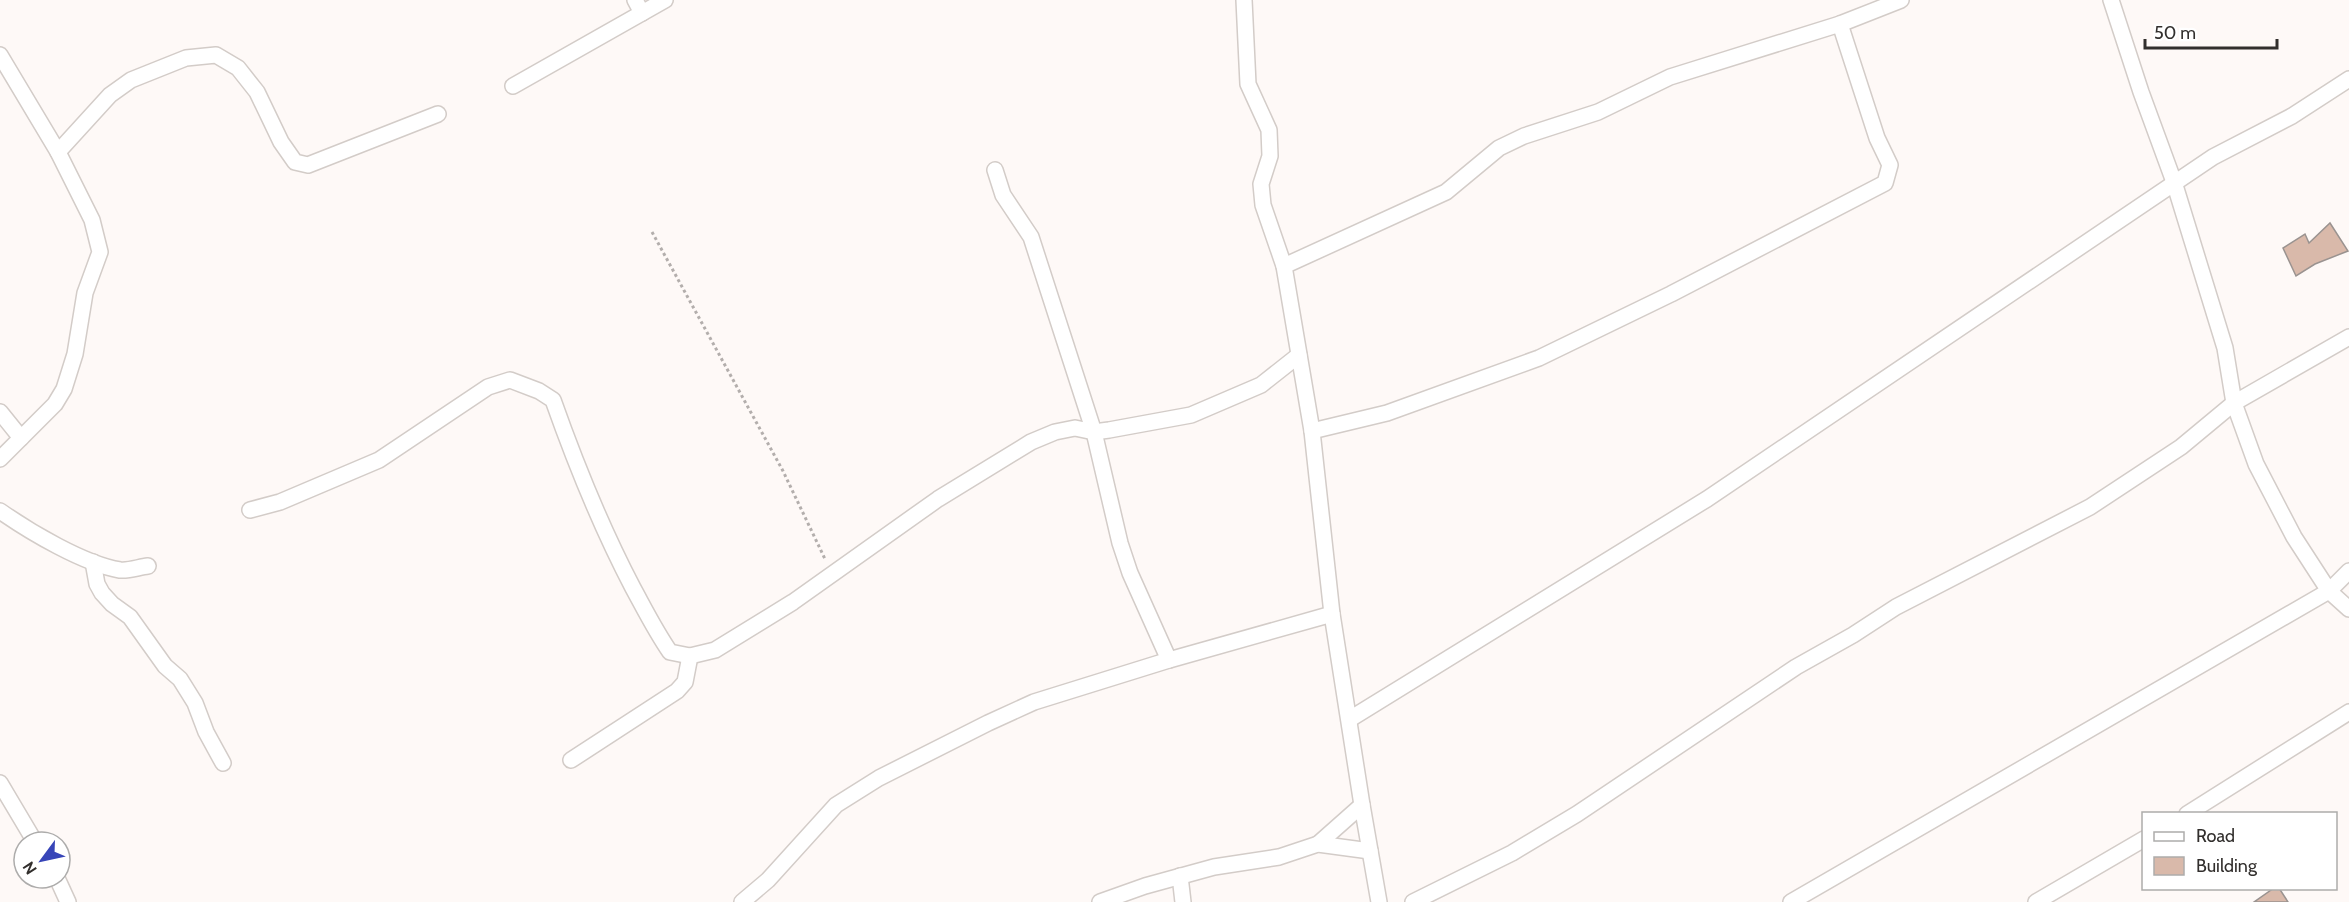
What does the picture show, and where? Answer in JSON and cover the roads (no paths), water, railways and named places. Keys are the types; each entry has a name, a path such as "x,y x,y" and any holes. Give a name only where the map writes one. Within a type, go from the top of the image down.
{"street":[{"path":"513,86 638,7 665,0"},
{"path":"1244,0 1248,84 1269,130 1270,156 1261,184 1263,205 1284,266 1312,430 1332,614 1379,902"},
{"path":"1284,266 1446,192 1499,148 1524,136 1598,112 1670,77 1840,24 1901,0"},
{"path":"2111,0 2174,182 2225,348 2234,403 2256,464 2273,500 2329,591 2349,609"},
{"path":"1312,430 1387,413 1539,358 1671,294 1885,183 1890,165 1877,138 1840,24"},
{"path":"0,55 58,152 92,220 100,252 85,293 75,354 64,388 55,404 0,459"},
{"path":"58,152 110,94 131,80 186,58 216,55 238,68 257,92 281,142 296,162 308,165 438,114"},
{"path":"1350,719 1707,499 2213,157 2292,116 2349,79"},
{"path":"995,170 1004,195 1031,237 1094,432 1120,543 1130,573 1169,660"},
{"path":"1413,902 1512,852 1577,814 1796,667 1853,635 1896,607 2090,507 2181,447 2234,403 2349,337"},
{"path":"250,510 280,502 379,460 488,387 510,380 523,384 553,400 580,476 607,539 659,636 670,652 690,656 715,650 794,602 939,500 1031,442 1055,432 1075,428 1094,432 1191,415 1261,385 1299,355"},
{"path":"0,412 21,438"},
{"path":"0,511 22,526 93,562 122,570 148,566"},
{"path":"93,562 97,584 102,593 112,604 130,617 165,666 180,679 195,703 206,732 223,763"},
{"path":"1791,902 2329,591 2349,571"},
{"path":"742,902 768,879 836,805 879,778 988,723 1034,702 1169,660 1332,614"},
{"path":"571,760 677,692 685,682 690,656"},
{"path":"2189,812 2349,712"},
{"path":"0,783 28,830"},
{"path":"1101,902 1180,876 1214,867 1279,857 1318,844 1362,805"},
{"path":"2036,902 2142,840"},
{"path":"1318,844 1370,851"},
{"path":"1180,876 1183,902"}]}
